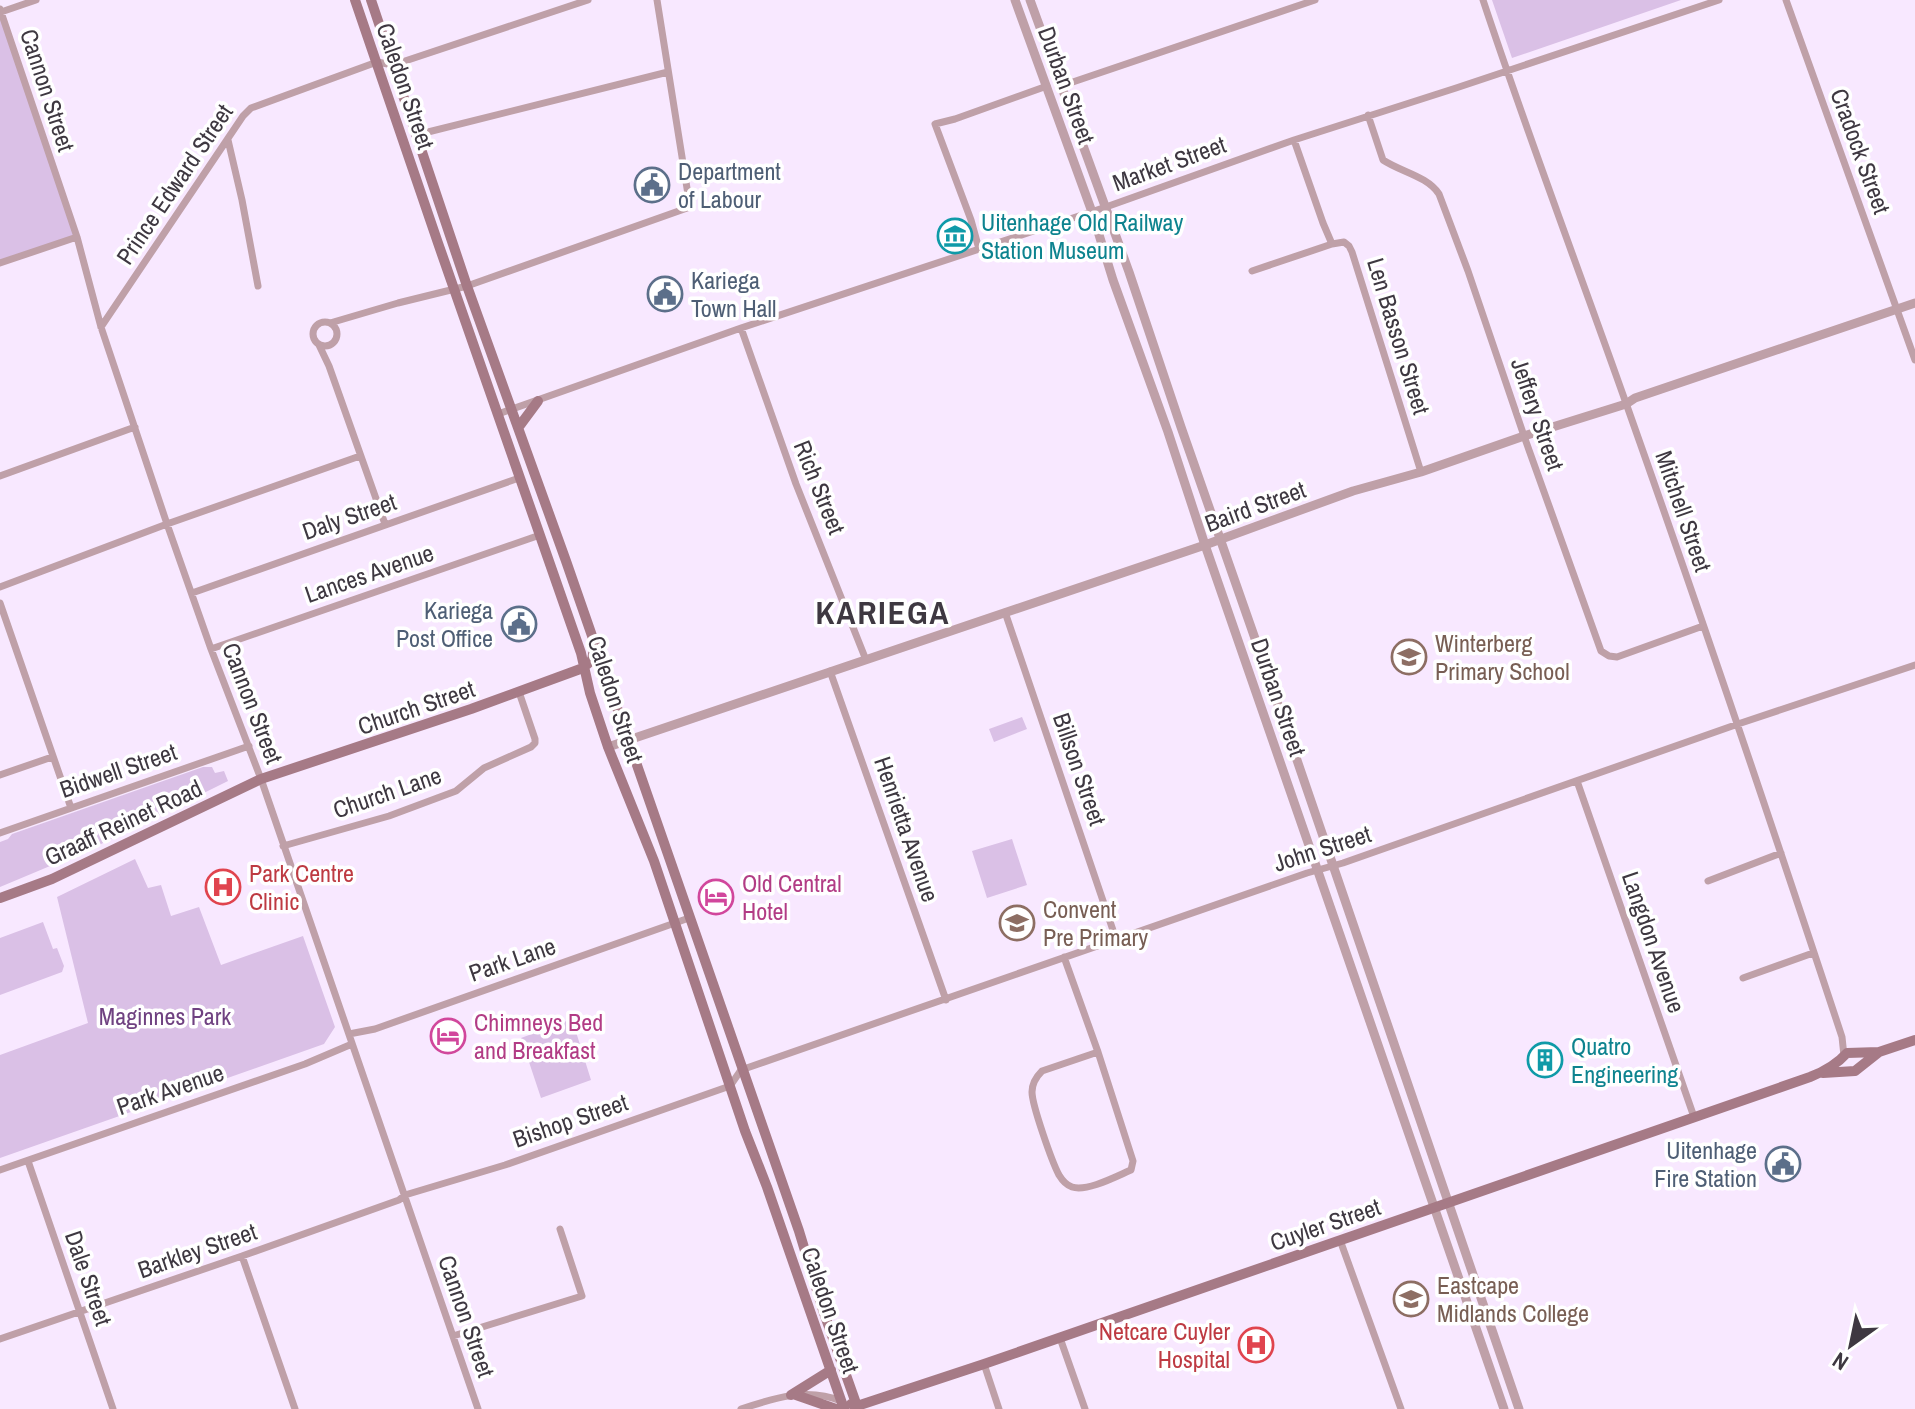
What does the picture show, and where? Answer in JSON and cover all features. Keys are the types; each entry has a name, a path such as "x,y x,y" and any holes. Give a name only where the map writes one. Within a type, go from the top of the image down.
{"main road":[{"name":"Caledon Street","path":"355,0 581,653 608,747 650,851 831,1370 840,1406"},
{"name":"Caledon Street","path":"371,0 467,286 858,1407"},
{"path":"518,428 538,401"},
{"path":"595,647 592,660 583,668 605,678"},
{"name":"Church Street","path":"261,779 583,668"},
{"name":"Graaff Reinet Road","path":"0,898 52,879 261,779"},
{"name":"Cuyler Street","path":"858,1407 1821,1073 1849,1058 1915,1040"},
{"name":"Cuyler Street","path":"1849,1058 1855,1071 1879,1052"},
{"path":"793,1395 831,1370"},
{"path":"793,1395 858,1407"}],"street":[{"path":"1,11 36,0"},
{"path":"377,62 393,65 588,0"},
{"path":"385,524 329,366 313,337 314,328 319,323 330,323 467,286 690,207 657,0"},
{"name":"Durban Street","path":"1015,0 1092,212 1504,1409"},
{"name":"Durban Street","path":"1030,0 1106,207 1519,1409"},
{"path":"1061,86 1315,0"},
{"name":"Mitchell Street","path":"1483,0 1738,724 1842,1037 1848,1042 1849,1058"},
{"name":"Market Street","path":"498,414 1294,140 1719,0"},
{"name":"Cradock Street","path":"1786,0 1915,360"},
{"name":"Cannon Street","path":"1,11 77,237 101,327 167,524 261,779 478,1409"},
{"name":"Prince Edward Street","path":"101,327 243,116 255,106 377,62"},
{"path":"416,135 668,72"},
{"path":"979,249 935,124 1047,86"},
{"name":"Jeffery Street","path":"1368,115 1383,160 1426,182 1439,194 1603,652 1617,657 1703,626"},
{"path":"228,140 258,286"},
{"name":"Len Basson Street","path":"1294,140 1332,244 1344,242 1350,247 1421,472"},
{"path":"0,263 77,237"},
{"path":"1252,271 1332,244"},
{"name":"Baird Street","path":"608,747 1205,545 1353,491 1421,472 1626,404 1635,398 1915,303"},
{"path":"329,366 332,344 355,316"},
{"path":"330,323 337,335"},
{"name":"Rich Street","path":"741,328 796,484 866,660"},
{"path":"319,345 326,347 332,344"},
{"path":"0,476 135,427"},
{"path":"0,587 360,456"},
{"name":"Daly Street","path":"192,593 519,478"},
{"name":"Lances Avenue","path":"211,649 540,535"},
{"path":"0,603 71,808"},
{"name":"Billson Street","path":"1005,612 1116,939"},
{"name":"John Street","path":"741,1070 1915,665"},
{"name":"Henrietta Avenue","path":"830,671 946,1000"},
{"name":"Church Lane","path":"283,846 389,816 456,791 484,768 531,747 535,739 519,692"},
{"name":"Bidwell Street","path":"0,833 249,746"},
{"path":"0,775 52,757"},
{"name":"Langdon Avenue","path":"1577,781 1694,1117"},
{"path":"1708,881 1781,853"},
{"name":"Park Lane","path":"349,1034 375,1029 689,918"},
{"path":"1743,978 1813,953"},
{"path":"1064,957 1098,1052 1134,1165 1132,1170 1076,1188 1065,1183 1058,1172 1033,1099 1032,1085 1042,1071 1098,1052"},
{"name":"Park Avenue","path":"0,1170 305,1064 352,1044"},
{"path":"730,1086 741,1070"},
{"name":"Bishop Street","path":"405,1195 505,1165 730,1086"},
{"name":"Dale Street","path":"28,1161 113,1409"},
{"name":"Barkley Street","path":"0,1339 242,1256 399,1200 405,1195"},
{"path":"453,1336 582,1296 560,1229"},
{"path":"1340,1240 1401,1409"},
{"path":"242,1256 295,1409"},
{"path":"1060,1338 1085,1409"},
{"path":"984,1364 999,1409"},
{"path":"741,1409 793,1395"}],"green space":[{"path":"1492,0 1681,0 1512,58"},
{"path":"0,13 77,237 0,263"},
{"path":"1022,717 1027,729 994,742 989,729"},
{"path":"203,767 212,767 215,773 224,771 228,781 93,848 0,887 0,842 12,834"},
{"path":"1012,839 1027,885 987,898 972,851"},
{"name":"Maginnes Park","path":"135,859 148,888 161,885 171,916 199,907 221,965 303,936 335,1027 324,1044 0,1158 0,1055 88,1023 57,897"},
{"path":"43,922 53,949 57,948 64,966 62,972 0,995 0,938"},
{"path":"572,1019 591,1080 541,1098 521,1038"}],"place":[{"name":"Department of Labour","path":"652,185"},
{"name":"Uitenhage Old Railway Station Museum","path":"955,236"},
{"name":"Kariega Town Hall","path":"665,294"},
{"name":"Kariega Post Office","path":"519,624"},
{"name":"Winterberg Primary School","path":"1409,657"},
{"name":"Park Centre Clinic","path":"223,887"},
{"name":"Old Central Hotel","path":"716,897"},
{"name":"Convent Pre Primary","path":"1017,923"},
{"name":"Chimneys Bed and Breakfast","path":"448,1036"},
{"name":"Quatro Engineering","path":"1545,1060"},
{"name":"Uitenhage Fire Station","path":"1783,1164"},
{"name":"Eastcape Midlands College","path":"1411,1299"},
{"name":"Netcare Cuyler Hospital","path":"1256,1345"}],"district":[{"name":"KARIEGA","path":"883,612"}]}
